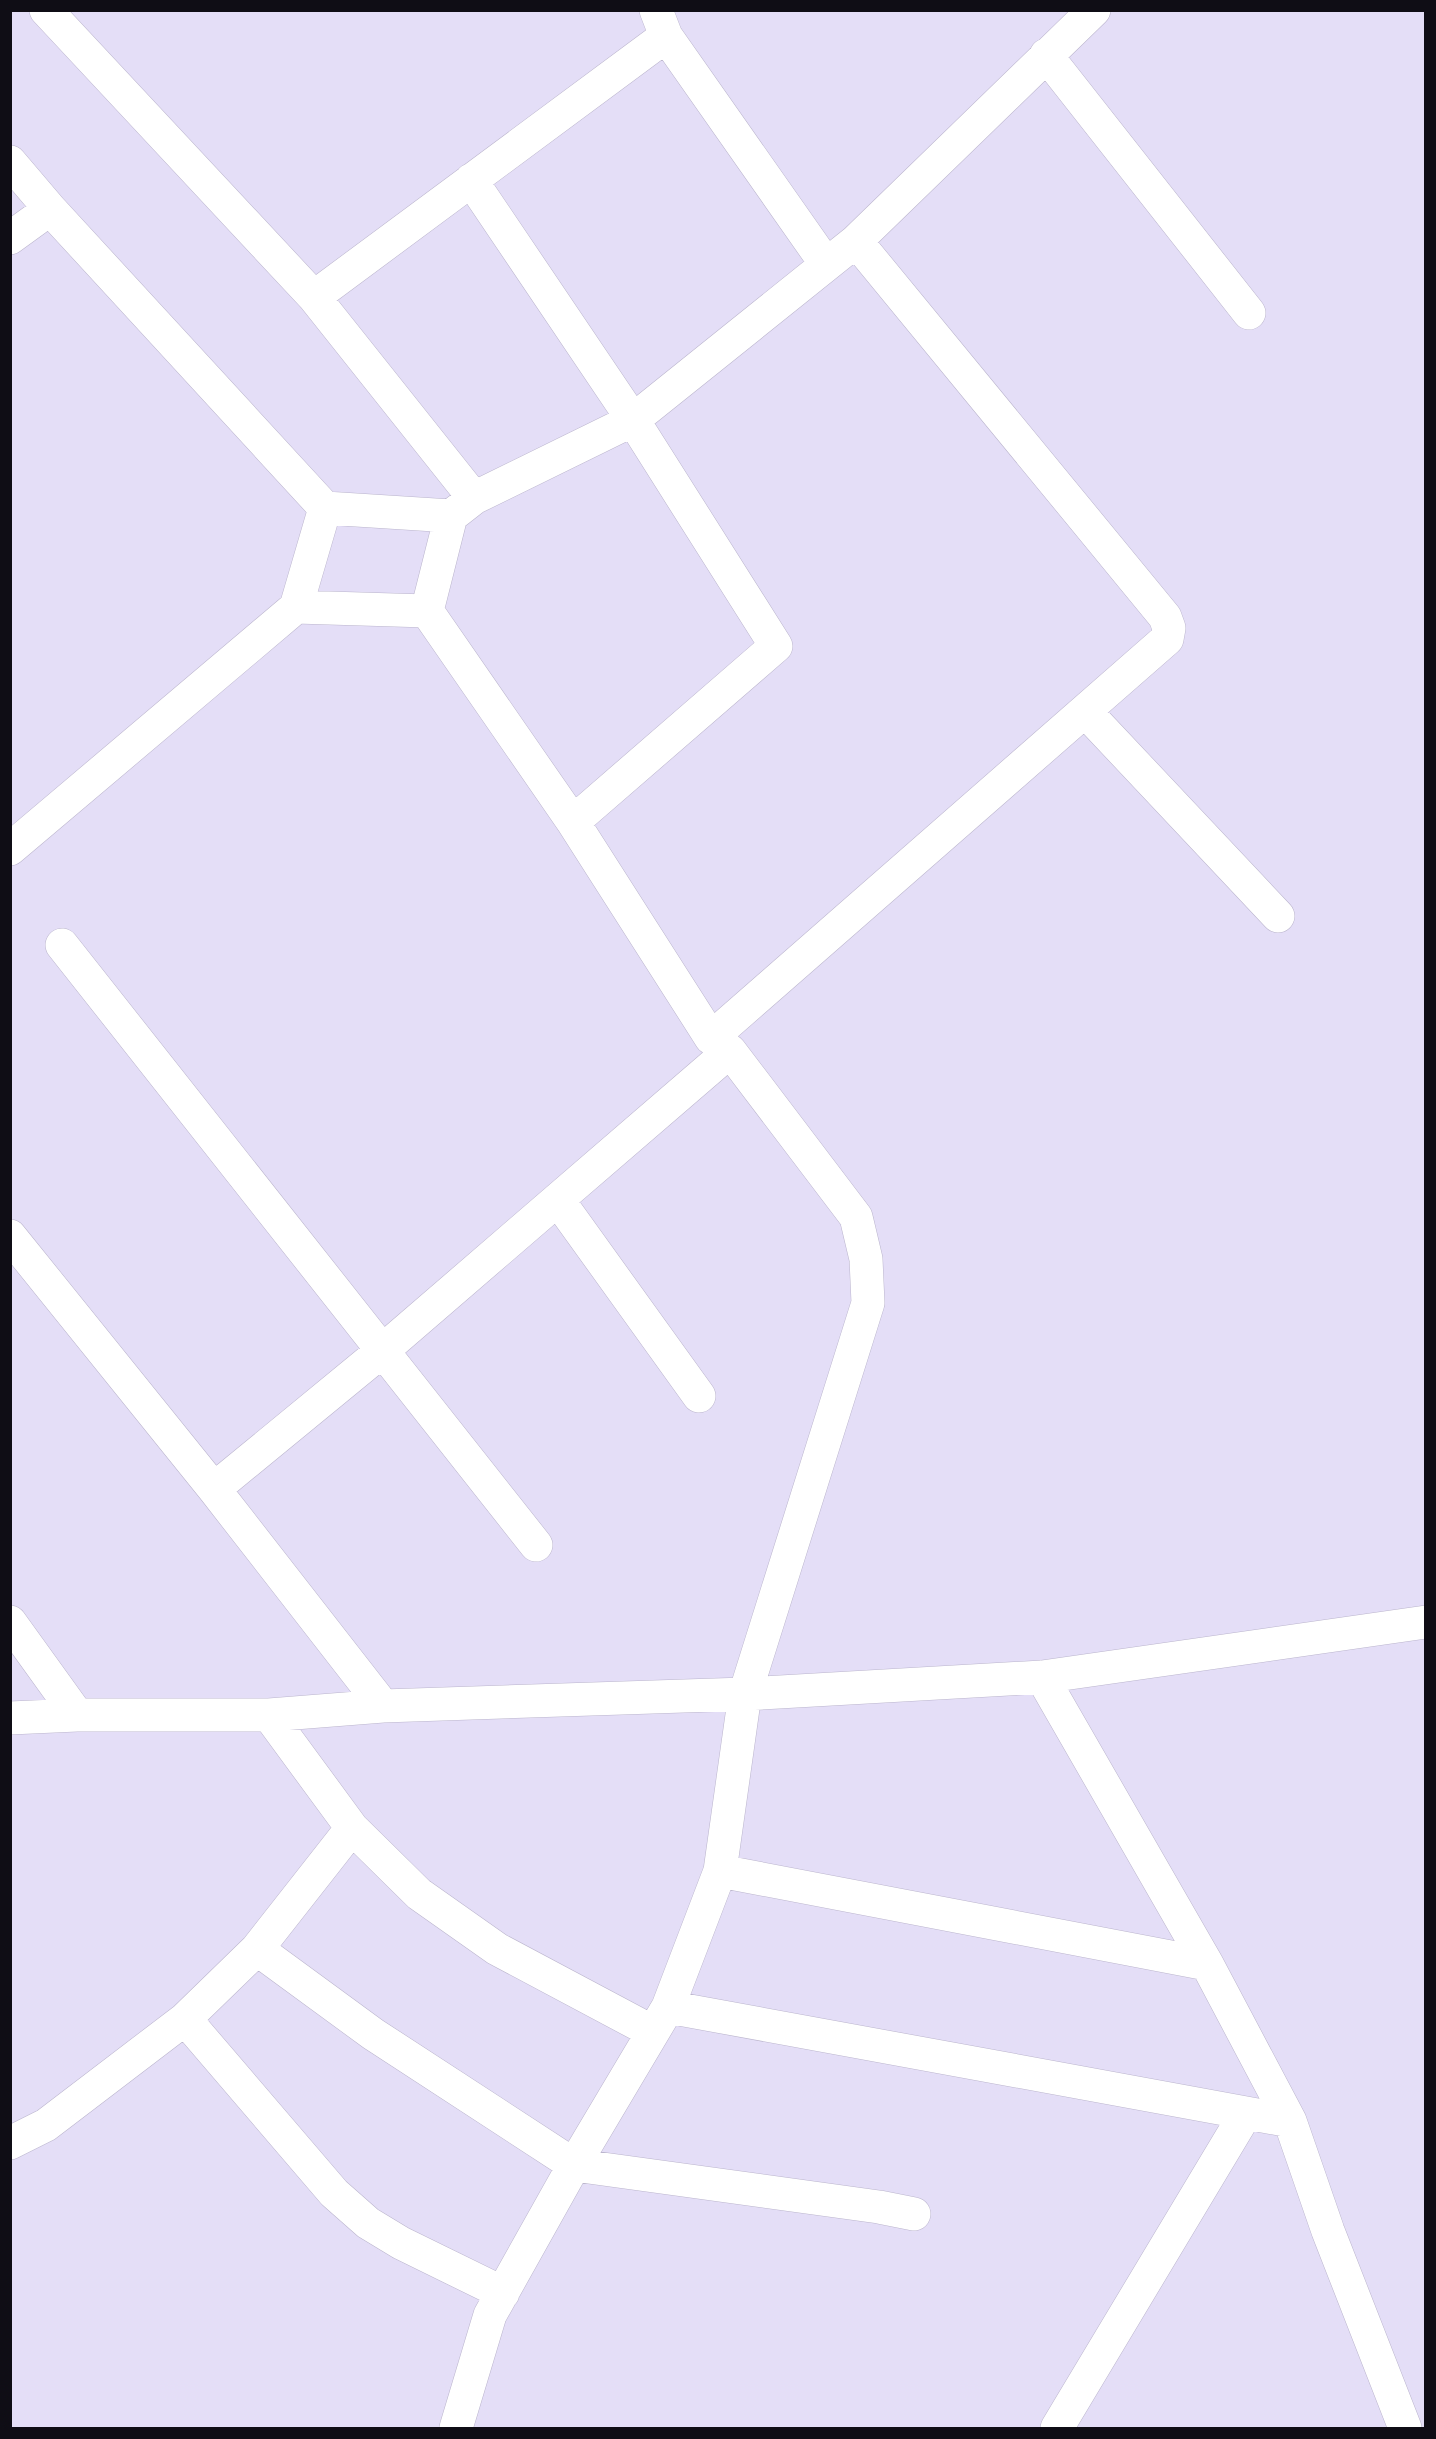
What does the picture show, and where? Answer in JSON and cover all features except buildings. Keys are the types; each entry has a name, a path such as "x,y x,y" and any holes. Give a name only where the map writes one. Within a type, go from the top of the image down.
{"street":[{"path":"46,10 314,297 463,507"},
{"path":"10,162 50,209 325,508 463,507 633,420 856,241 1094,10"},
{"path":"314,297 471,180 661,23 826,264"},
{"path":"1046,55 1249,313"},
{"path":"471,180 633,420 776,646 573,822"},
{"path":"10,238 50,209"},
{"path":"214,1489 382,1351 558,1200 721,1045 1085,711 1167,639 1169,628 1165,617 856,241"},
{"path":"427,611 463,507"},
{"path":"10,849 296,607 325,508"},
{"path":"296,607 427,611"},
{"path":"427,611 573,822 721,1045 856,1217 866,1259 868,1303 745,1694 720,1871 660,2020 574,2165 490,2315 456,2428"},
{"path":"1085,711 1278,916"},
{"path":"62,945 536,1545"},
{"path":"558,1200 699,1396"},
{"path":"10,1236 214,1489 383,1706"},
{"path":"10,1622 77,1715"},
{"path":"10,1718 77,1715 269,1715 383,1706 745,1694 1042,1677 1425,1622"},
{"path":"1042,1677 1207,1964 1290,2121 1328,2231 1405,2428"},
{"path":"269,1715 352,1828 419,1894 497,1949 660,2020 1290,2121"},
{"path":"10,2143 46,2125 185,2019 257,1949 352,1828"},
{"path":"720,1871 1207,1964"},
{"path":"257,1949 373,2034 574,2165 879,2207 914,2214"},
{"path":"185,2019 334,2193 368,2223 401,2243 502,2293"},
{"path":"1057,2428 1246,2113"}]}
